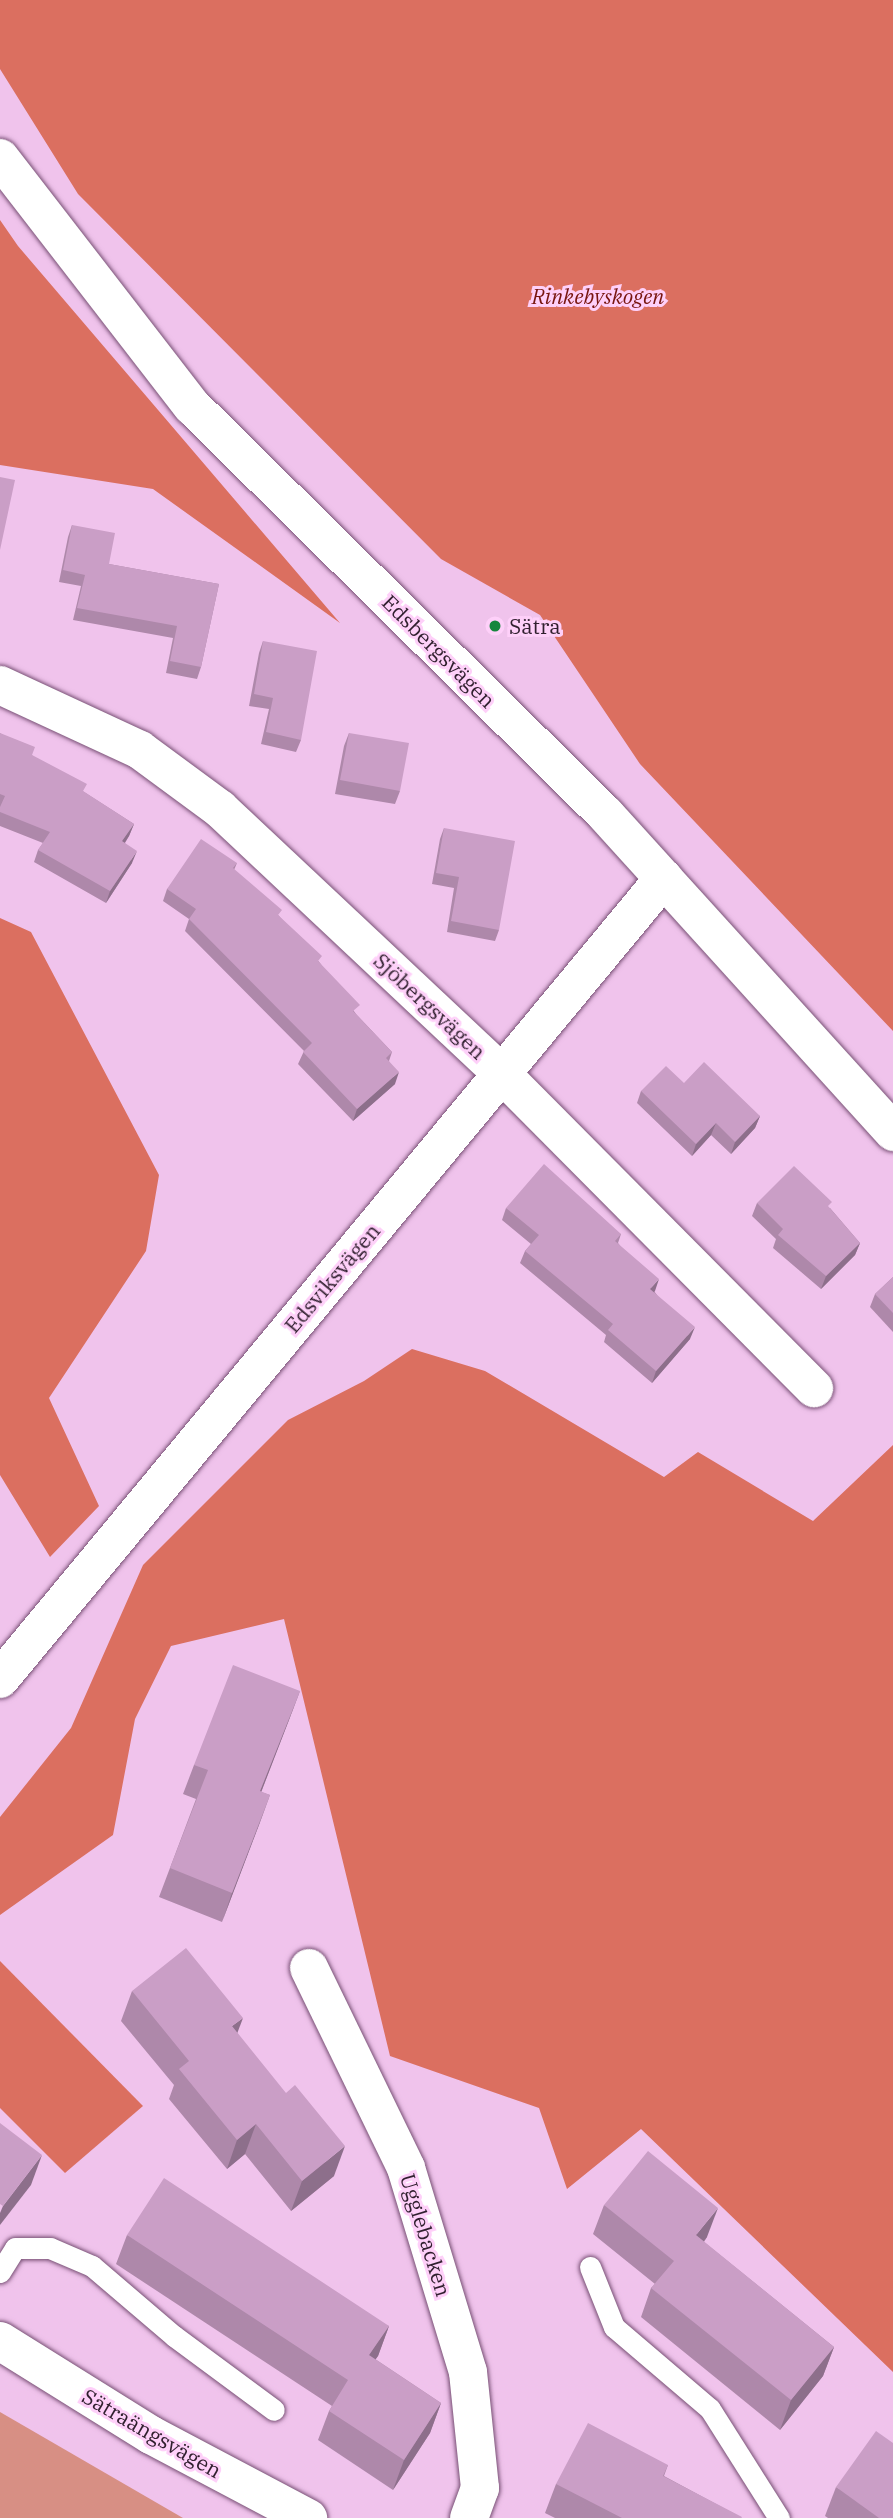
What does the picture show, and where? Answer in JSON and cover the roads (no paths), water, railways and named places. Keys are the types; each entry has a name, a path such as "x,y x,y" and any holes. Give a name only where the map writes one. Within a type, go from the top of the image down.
{"street":[{"name":"Edsbergsvägen","path":"0,158 192,406 664,878 893,1132"},
{"name":"Sjöbergsvägen","path":"0,685 140,750 220,809 502,1074 814,1388"},
{"name":"Edsviksvägen","path":"0,1679 664,878"},
{"name":"Ugglebacken","path":"309,1968 406,2168 468,2372 480,2488 469,2518"},
{"name":"Sätraängsvägen","path":"0,2341 151,2435 308,2518"}],"lane":[{"path":"0,2272 15,2248 50,2248 92,2266 174,2336 274,2410"},
{"path":"590,2267 614,2328 710,2409 779,2518"}],"place":[{"name":"Sätra","path":"495,626"}],"park label":[{"name":"Rinkebyskogen","path":"598,296"}]}
